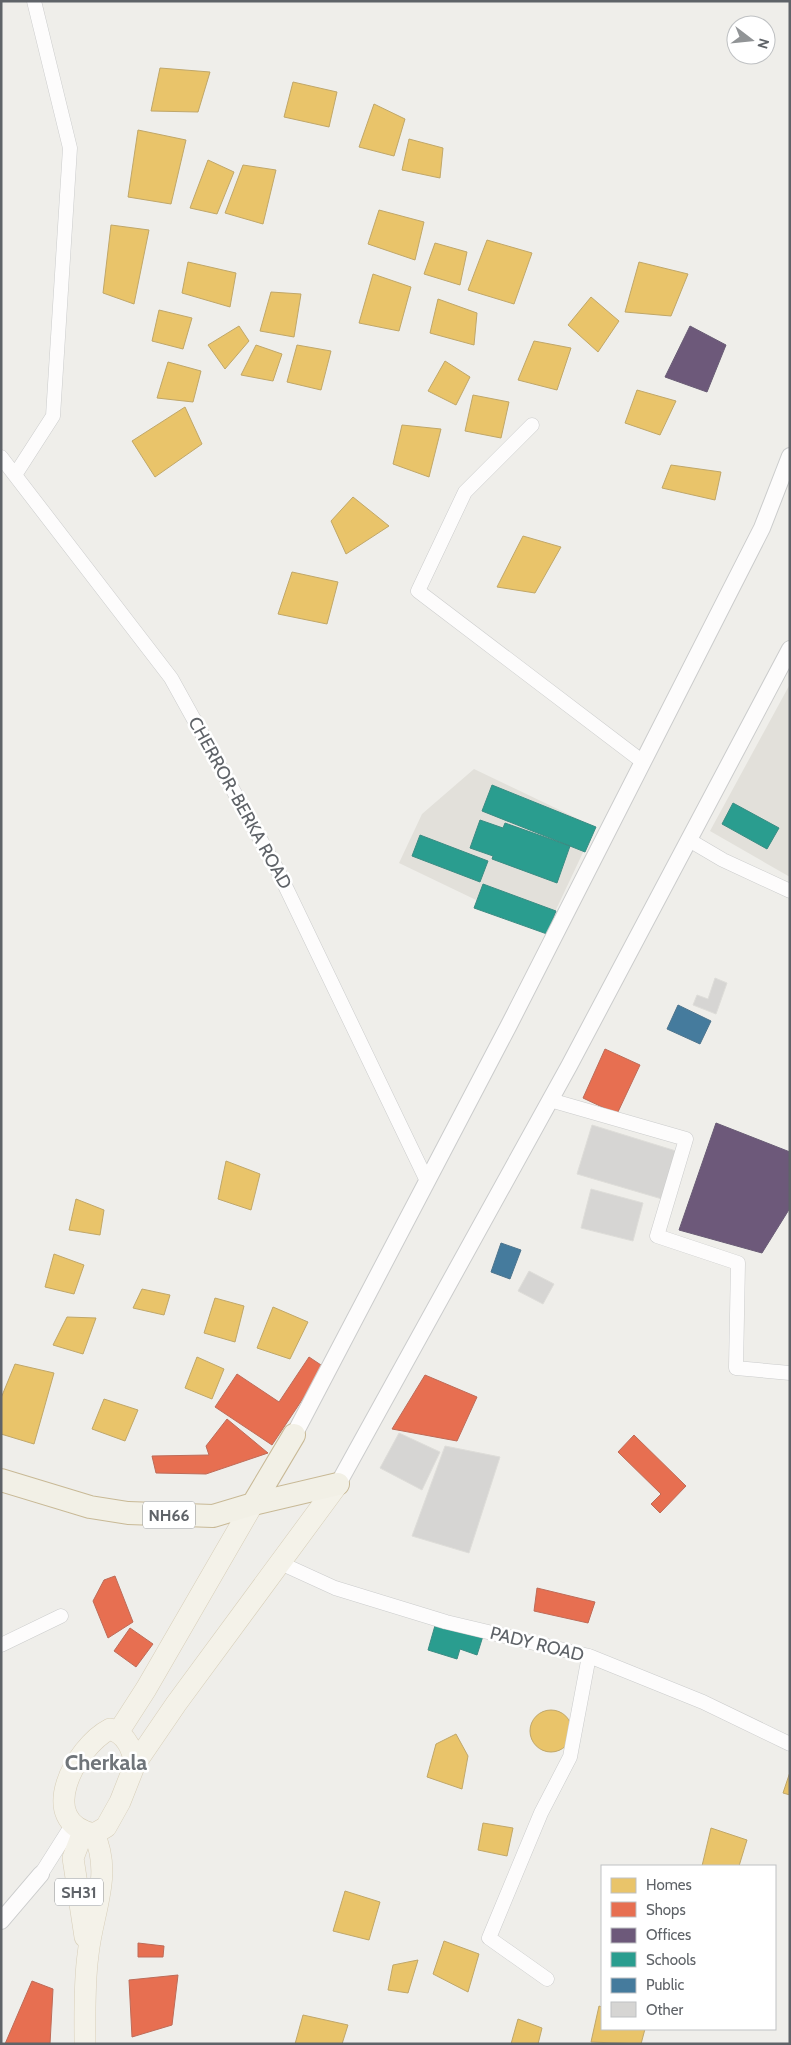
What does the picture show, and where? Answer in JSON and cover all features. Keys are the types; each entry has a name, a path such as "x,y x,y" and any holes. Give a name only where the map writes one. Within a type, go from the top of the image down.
{"highway":[{"path":"253,1504 294,1435"},
{"name":"NH66","path":"1,1480 90,1507 128,1513 213,1516 253,1504 338,1484"}],"main road":[{"path":"135,1764 278,1562 338,1484"},
{"path":"135,1764 132,1750 119,1732 253,1504"},
{"name":"SH31","path":"85,2044 88,1954 103,1866 101,1850 83,1830 64,1815 64,1799 69,1777 93,1740 110,1729 119,1732"},
{"name":"SH31","path":"83,1830 106,1827 128,1786 135,1764"},
{"name":"SH31","path":"83,1830 73,1858 88,1954"}],"street":[{"path":"15,475 53,416 70,148 34,1"},
{"path":"532,425 465,492 418,590 643,762"},
{"path":"294,1435 427,1181 762,528 790,456"},
{"name":"CHERROR-BERKA ROAD","path":"1,457 171,678 280,873 427,1181"},
{"path":"338,1484 550,1100 790,649"},
{"path":"689,840 723,860 790,891"},
{"path":"550,1100 686,1139 656,1236 738,1263 736,1368 790,1373"},
{"name":"PADY ROAD","path":"278,1562 335,1588 428,1616 589,1656 704,1702 790,1744"},
{"path":"1,1646 61,1616"},
{"path":"547,1979 489,1938 541,1813 570,1757 589,1656"},
{"path":"1,1921 41,1874 83,1830"}],"shaded area":[{"path":"790,684 790,877 710,831"},
{"path":"474,769 595,827 545,933 399,863 422,814"}],"building: Homes":[{"path":"160,68 210,72 198,112 151,111"},
{"path":"293,82 337,92 329,127 284,117"},
{"path":"374,104 405,119 394,156 359,147"},
{"path":"138,130 186,140 171,204 128,197"},
{"path":"409,139 443,148 440,178 402,170"},
{"path":"208,160 234,172 217,214 190,208"},
{"path":"243,165 276,170 263,224 225,213"},
{"path":"379,210 424,222 415,260 368,244"},
{"path":"111,225 149,230 134,304 103,293"},
{"path":"487,240 532,253 514,304 468,290"},
{"path":"435,243 467,252 460,285 424,274"},
{"path":"188,262 236,273 230,307 182,293"},
{"path":"639,262 688,274 671,316 625,312"},
{"path":"373,274 411,287 399,331 359,323"},
{"path":"271,292 301,294 294,337 260,331"},
{"path":"591,297 619,321 598,352 568,325"},
{"path":"438,299 477,313 474,345 430,333"},
{"path":"159,310 192,318 183,349 152,341"},
{"path":"239,326 249,341 225,369 208,345"},
{"path":"534,341 571,348 557,390 518,380"},
{"path":"256,345 282,354 273,381 241,375"},
{"path":"297,345 331,351 321,390 287,382"},
{"path":"445,361 470,377 456,405 428,391"},
{"path":"168,362 201,371 193,402 157,398"},
{"path":"637,390 676,401 660,435 625,423"},
{"path":"473,395 509,402 501,438 465,431"},
{"path":"185,407 202,444 155,477 132,441"},
{"path":"402,425 441,429 429,477 393,464"},
{"path":"671,465 721,472 715,500 662,488"},
{"path":"353,497 389,526 346,554 331,521"},
{"path":"523,536 561,547 535,593 497,587"},
{"path":"292,572 338,582 327,624 278,614"},
{"path":"226,1161 260,1174 251,1210 218,1199"},
{"path":"76,1199 104,1210 100,1235 69,1230"},
{"path":"54,1254 84,1265 74,1294 45,1287"},
{"path":"142,1289 170,1295 164,1315 133,1308"},
{"path":"215,1298 244,1306 235,1342 204,1333"},
{"path":"273,1307 308,1322 290,1359 257,1348"},
{"path":"67,1317 96,1318 83,1354 53,1345"},
{"path":"197,1357 224,1369 212,1399 185,1388"},
{"path":"15,1364 54,1373 34,1444 1,1434 1,1398"},
{"path":"104,1399 138,1410 125,1441 92,1429"},
{"path":"551,1710 566,1716 572,1731 566,1746 551,1752 536,1746 530,1731 536,1716"},
{"path":"456,1734 468,1756 462,1789 427,1777 436,1744"},
{"path":"790,1772 790,1795 783,1793"},
{"path":"483,1823 513,1828 507,1856 478,1850"},
{"path":"711,1828 747,1840 739,1865 702,1865"},
{"path":"345,1891 380,1902 369,1940 333,1931"},
{"path":"444,1941 479,1954 468,1992 433,1974"},
{"path":"418,1960 408,1993 388,1990 393,1965"},
{"path":"599,2006 601,2007 601,2030 645,2030 641,2044 591,2042"},
{"path":"303,2015 348,2025 342,2044 295,2044"},
{"path":"518,2019 542,2028 538,2044 511,2044"}],"building: Shops":[{"path":"605,1049 640,1065 617,1114 583,1098"},
{"path":"309,1357 324,1367 272,1445 215,1407 237,1374 279,1402"},
{"path":"425,1375 477,1397 457,1441 392,1429"},
{"path":"227,1419 268,1453 206,1474 156,1473 152,1456 209,1455 206,1446"},
{"path":"634,1435 686,1486 660,1513 651,1504 661,1494 618,1452"},
{"path":"115,1576 133,1622 108,1638 93,1601 104,1580"},
{"path":"537,1588 595,1602 588,1623 534,1611"},
{"path":"130,1628 153,1644 136,1667 114,1651"},
{"path":"138,1943 164,1946 163,1957 138,1957"},
{"path":"178,1975 172,2025 132,2037 129,1980"},
{"path":"32,1981 53,1989 50,2044 5,2044"}],"building: Offices":[{"path":"690,326 726,345 707,392 665,377"},
{"path":"716,1123 790,1152 790,1208 762,1253 679,1230"}],"building: Schools":[{"path":"492,785 596,827 585,852 482,811"},
{"path":"733,803 779,828 767,849 722,824"},
{"path":"480,820 503,828 505,823 570,846 557,883 492,859 493,856 470,848"},
{"path":"420,835 488,861 480,882 412,856"},
{"path":"483,884 556,911 547,934 474,908"},
{"path":"436,1622 483,1636 477,1655 460,1649 457,1659 428,1650"}],"building: Public":[{"path":"678,1005 711,1021 700,1044 667,1029"},
{"path":"501,1243 521,1250 510,1279 491,1272"}],"building: Other":[{"path":"715,978 727,983 716,1014 693,1005 697,995 708,999"},
{"path":"592,1125 676,1151 662,1199 577,1174"},
{"path":"591,1189 643,1203 633,1241 581,1228"},
{"path":"529,1271 554,1284 543,1304 518,1291"},
{"path":"399,1433 440,1452 422,1490 380,1468"},
{"path":"445,1446 500,1457 469,1553 412,1536"}],"district":[{"name":"Cherkala","path":"106,1762"}]}
